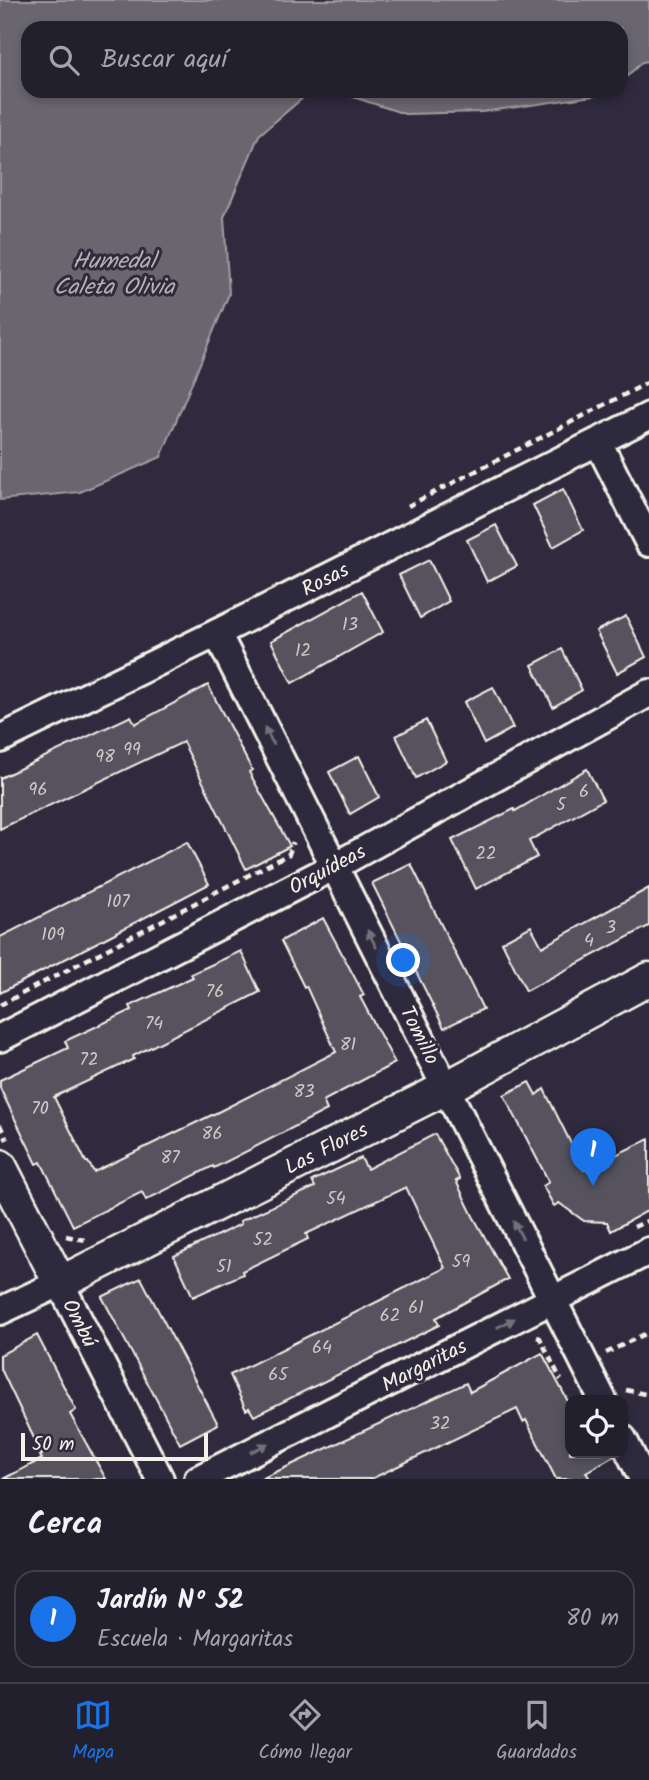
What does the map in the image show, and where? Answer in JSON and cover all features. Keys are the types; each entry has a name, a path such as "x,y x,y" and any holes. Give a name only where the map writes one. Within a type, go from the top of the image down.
{"street":[{"name":"Rosas","path":"0,739 218,633 649,416"},
{"path":"598,442 649,543"},
{"name":"Tomillo","path":"218,633 552,1299 610,1395"},
{"name":"Orquídeas","path":"0,1038 335,866 649,693"},
{"name":"Las Flores","path":"0,1311 446,1088 649,979"},
{"name":"Ombú","path":"0,1166 160,1479"},
{"name":"Margaritas","path":"198,1479 649,1251"},
{"path":"628,1449 643,1479"}],"path":[{"path":"0,1005 289,854 294,838 292,833"},
{"path":"599,1349 603,1356 649,1332"},
{"path":"540,1338 553,1364"},
{"path":"616,1395 619,1389 649,1395"}],"water":[{"name":"Humedal Caleta Olivia","path":"0,0 649,0 649,61 642,62 628,75 628,21 21,21 21,98 303,98 259,135 224,217 229,294 161,457 80,492 0,500"},
{"path":"356,98 579,98 482,112 405,114"}],"building":[{"path":"563,489 583,530 553,547 533,505"},
{"path":"496,525 517,566 487,582 467,540"},
{"path":"429,560 449,601 420,618 399,575"},
{"path":"362,591 383,632 292,683 271,641"},
{"path":"626,616 646,657 617,673 596,631"},
{"path":"562,649 582,690 553,707 532,665"},
{"path":"208,685 252,770 249,772 290,846 246,869 183,742 0,829 0,778 131,716 135,724"},
{"path":"493,687 513,728 484,744 464,702"},
{"path":"426,720 446,761 416,778 396,736"},
{"path":"359,756 379,797 350,814 329,772"},
{"path":"587,769 603,800 529,841 537,857 476,889 452,840 514,809 515,811"},
{"path":"187,842 209,884 0,993 0,937"},
{"path":"411,864 483,1009 444,1028 372,883"},
{"path":"649,888 649,926 526,991 502,942 531,926 542,947"},
{"path":"323,918 364,995 360,997 395,1063 323,1101 327,1110 214,1168 213,1166 146,1200 142,1192 73,1226 41,1162 37,1164 0,1088 0,1080 68,1048 65,1041 132,1010 130,1006 241,951 260,992 133,1056 134,1059 54,1097 86,1162 94,1172 216,1113 336,1052 306,986 304,987 281,941"},
{"path":"529,1082 536,1095 544,1089 584,1170 649,1139 649,1210 611,1231 607,1222 584,1221 559,1203 554,1206 543,1186 549,1182 504,1095"},
{"path":"435,1134 460,1179 456,1181 473,1216 508,1279 436,1318 439,1325 254,1416 249,1408 246,1410 230,1375 445,1268 406,1187 306,1234 308,1239 193,1297 174,1256 241,1224 240,1221 315,1187 312,1181 361,1158 367,1169"},
{"path":"141,1278 218,1424 180,1444 102,1297"},
{"path":"37,1335 76,1410 70,1414 106,1479 3,1479 42,1459 0,1367 0,1355"},
{"path":"542,1353 565,1396 565,1458 610,1458 586,1472 590,1479 556,1479 526,1420 523,1422 517,1409 371,1479 261,1479 466,1383 470,1392"}],"place":[{"name":"Jardín Nº 52","path":"593,1186"}]}
